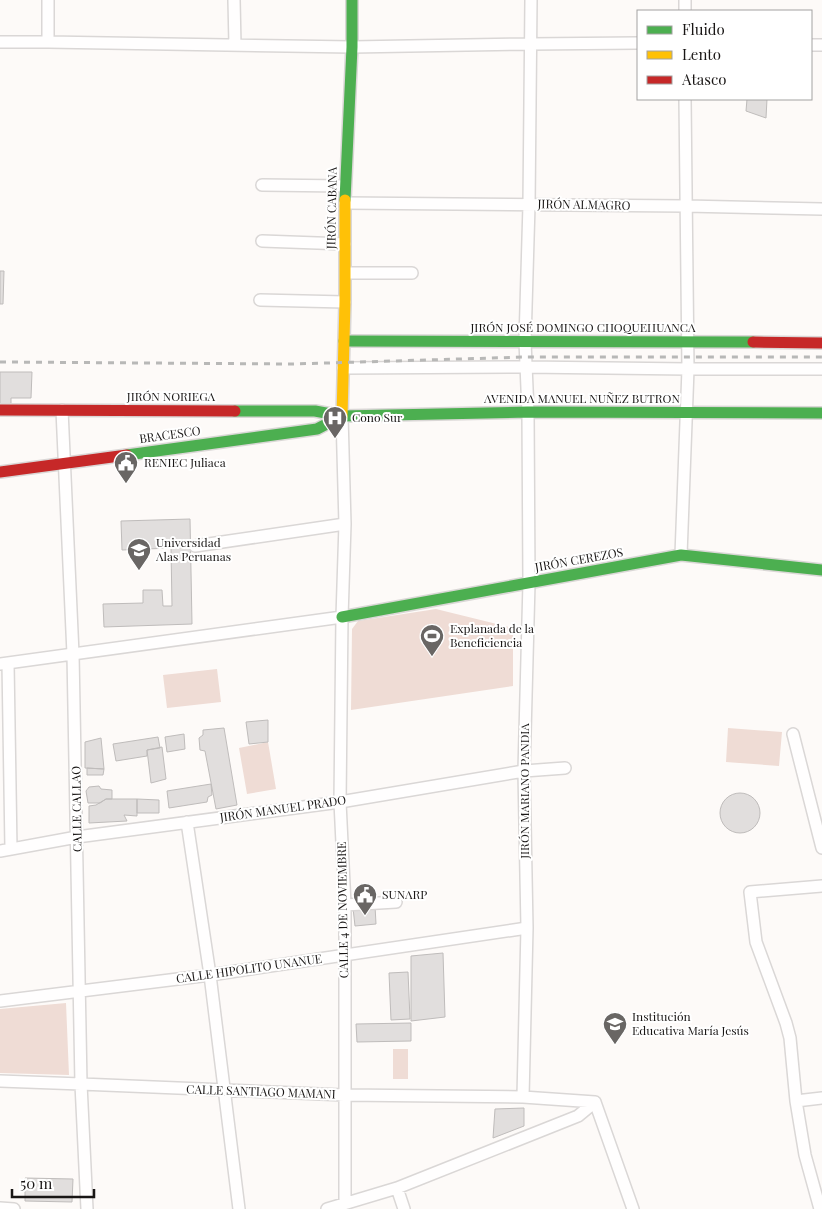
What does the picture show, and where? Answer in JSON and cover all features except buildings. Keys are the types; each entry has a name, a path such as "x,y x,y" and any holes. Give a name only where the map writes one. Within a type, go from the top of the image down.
{"street":[{"path":"48,0 48,42"},
{"path":"234,0 235,45"},
{"name":"JIRÓN CABANA","path":"342,416 346,273 345,186 352,47 352,0"},
{"name":"JIRÓN MARIANO PANDIA","path":"522,1097 527,928 524,771 528,583 528,412 525,341 529,205 531,0"},
{"path":"0,42 352,47 637,43"},
{"path":"681,556 688,369 685,100"},
{"path":"262,184 345,186"},
{"name":"JIRÓN ALMAGRO","path":"345,203 822,209"},
{"path":"262,241 346,244"},
{"path":"346,273 412,273"},
{"path":"260,300 345,302"},
{"name":"JIRÓN JOSÉ DOMINGO CHOQUEHUANCA","path":"344,342 822,343"},
{"path":"343,368 822,369"},
{"name":"JIRÓN NORIEGA","path":"0,410 315,411 342,416"},
{"name":"CALLE CALLAO","path":"62,410 74,654 81,1084 87,1209"},
{"name":"AVENIDA MANUEL NUÑEZ BUTRON","path":"342,416 528,412 822,413"},
{"name":"BRACESCO","path":"0,472 317,429 342,416"},
{"name":"CALLE 4 DE NOVIEMBRE","path":"342,416 344,524 340,802 345,905 344,1203"},
{"path":"195,546 344,524"},
{"name":"JIRÓN CEREZOS","path":"342,617 681,556 822,570"},
{"path":"6,850 4,663 342,617"},
{"path":"793,734 822,848"},
{"name":"JIRÓN MANUEL PRADO","path":"6,850 77,837 340,802 524,771 565,768"},
{"path":"187,822 210,975 239,1209"},
{"path":"821,1208 805,1155 796,1101 790,1038 756,942 750,892 822,886"},
{"path":"345,905 396,902"},
{"name":"CALLE HIPOLITO UNANUE","path":"0,1001 210,975 527,928"},
{"name":"CALLE SANTIAGO MAMANI","path":"0,1081 344,1095 522,1097"},
{"path":"522,1097 595,1102"},
{"path":"796,1101 822,1098"},
{"path":"327,1209 397,1188 578,1116 595,1102"},
{"path":"595,1102 633,1209"},
{"path":"397,1188 404,1209"},
{"path":"0,1208 14,1209"}],"shaded area":[{"name":"Explanada de la Beneficiencia","path":"436,609 513,628 513,686 351,710 352,629 358,621"},
{"path":"217,669 221,702 167,708 163,675"},
{"path":"728,728 782,732 779,766 726,762"},
{"path":"268,742 276,789 247,794 239,748"},
{"path":"66,1003 69,1075 0,1073 0,1009"},
{"path":"393,1049 408,1049 408,1079 393,1079"}],"railway":[{"path":"0,362 293,364 526,357 822,357"}],"traffic: fast":[{"path":"345,200 352,47 352,0"},
{"path":"344,341 753,342"},
{"path":"235,411 315,411 342,416 528,412 822,413"},
{"path":"127,455 317,429 342,416"},
{"path":"342,617 681,555 822,570"}],"traffic: slow":[{"path":"342,416 345,200"}],"traffic: jam":[{"path":"753,342 822,343"},
{"path":"0,410 235,411"},
{"path":"0,472 127,455"}],"place":[{"name":"Cono Sur","path":"335,439"},
{"name":"RENIEC Juliaca","path":"126,484"},
{"name":"Universidad Alas Peruanas","path":"139,571"},
{"name":"Explanada de la Beneficiencia","path":"432,657"},
{"name":"SUNARP","path":"365,916"},
{"name":"Institución Educativa María Jesús","path":"615,1045"}]}
